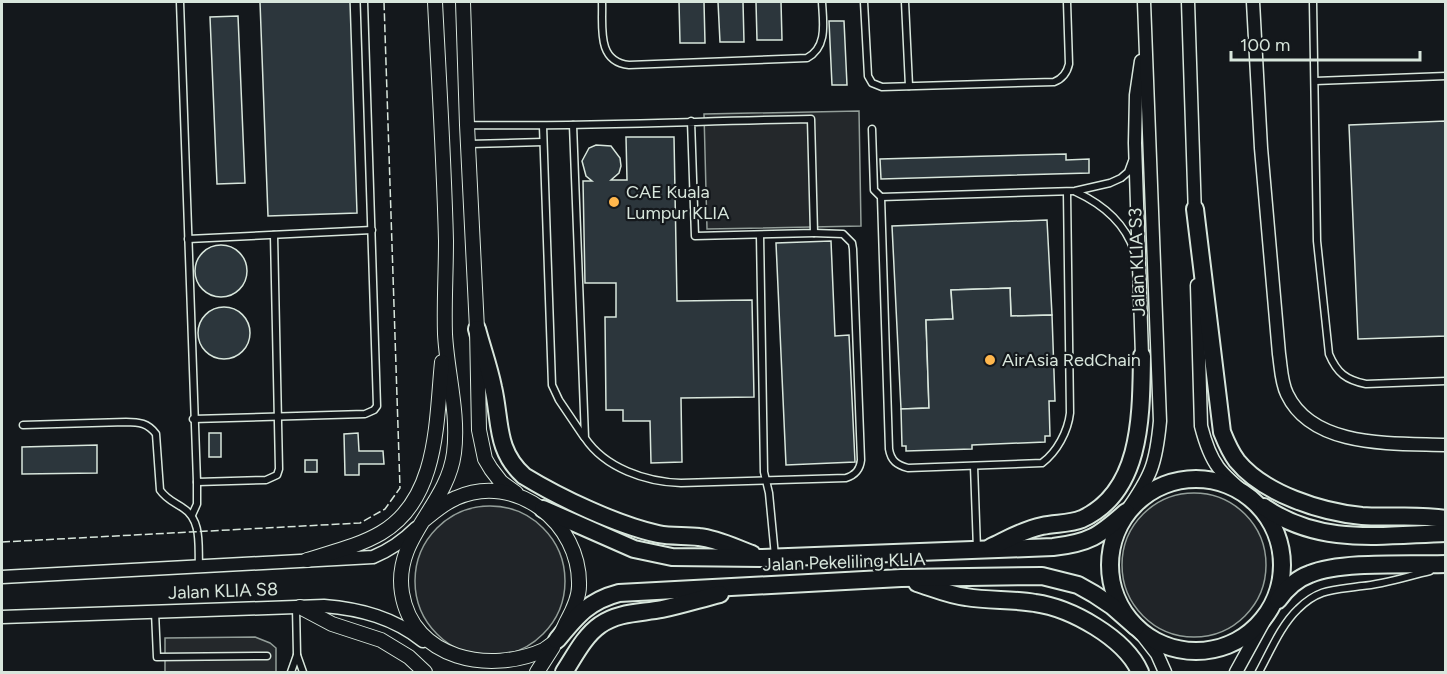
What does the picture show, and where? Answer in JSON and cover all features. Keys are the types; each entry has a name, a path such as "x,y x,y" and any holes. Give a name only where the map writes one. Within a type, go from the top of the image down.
{"main road":[{"path":"1195,208 1222,432 1227,447 1237,461 1249,473 1281,492 1321,509 1364,516 1427,516 1446,519"},
{"path":"477,329 493,387 502,443 513,466 524,476 614,520 638,529 661,534 700,537 768,557"},
{"path":"982,549 1027,530 1080,520 1104,505 1113,495 1128,469 1135,446 1141,405 1142,356"},
{"name":"Jalan Pekeliling KLIA","path":"543,509 616,542 655,554 692,558 982,549 1076,544 1092,539 1126,512 1146,492 1170,481 1198,478 1226,484 1288,522 1321,533 1340,536 1446,533"},
{"name":"Jalan Pekeliling KLIA","path":"1251,498 1266,513 1276,531 1282,551 1283,572 1278,593 1269,612"},
{"name":"Jalan Pekeliling KLIA","path":"1126,512 1114,534 1109,559 1110,576 1120,607 1136,627"},
{"name":"Jalan Pekeliling KLIA","path":"557,640 579,613 605,596 643,591 752,585 1021,575 1056,579 1078,585 1094,594 1157,642 1181,650 1206,651 1231,644 1252,631 1283,592 1296,581 1325,569 1446,566"},
{"path":"901,578 962,597 1034,602 1055,607 1091,624 1110,638 1126,652 1140,672"},
{"path":"564,672 589,635 608,620 621,615 663,609 752,585"}],"street":[{"path":"307,560 381,533 404,514 415,500 423,483 434,447 445,334 446,241 435,2"},
{"path":"463,2 479,430 481,445 491,469 501,482 519,496"},
{"name":"Jalan KLIA S3","path":"1126,512 1151,473 1156,459 1160,421 1144,2"},
{"path":"1188,2 1201,426 1214,464 1227,479 1251,498"},
{"path":"1253,2 1261,148 1279,354 1287,396 1304,417 1323,430 1335,434 1357,440 1446,445"},
{"path":"1142,356 1135,143 1136,95 1145,28"},
{"path":"424,520 444,489 454,453 455,426 445,334"},
{"name":"Jalan Pekeliling KLIA","path":"447,665 417,631 408,616 402,591 402,566 410,541 424,520 456,498 472,493 496,492 519,496 543,509 564,531 576,558 579,587 574,608 537,672"},
{"name":"Jalan KLIA S8","path":"2,577 373,557 405,540 424,520"},
{"path":"298,607 332,624 381,640 409,657 425,672"},
{"name":"Jalan KLIA S8","path":"2,618 155,611 348,608 397,623 434,650"},
{"path":"1236,672 1269,612"},
{"path":"1136,627 1157,654 1165,672"},
{"name":"Jalan Pekeliling KLIA","path":"434,650 453,661 476,668 506,668 529,661 557,640"}],"lane":[{"path":"180,2 197,482 197,504 192,515"},
{"path":"193,419 365,414 377,406 364,2"},
{"path":"602,2 604,50 615,62 629,65 807,58 818,49 822,42 822,2"},
{"path":"864,2 869,80 876,86 882,87 1054,82 1059,80 1069,64 1067,2"},
{"path":"905,2 909,86"},
{"path":"1313,2 1317,241 1329,354 1334,366 1342,376 1365,384 1446,381"},
{"path":"1314,81 1446,76"},
{"path":"467,125 543,126 811,119 814,233"},
{"path":"543,126 552,385 559,400 597,453 612,464 630,472 657,480 681,483 846,478 856,473 860,467 852,243 843,234 695,236 692,122"},
{"path":"573,125 585,438"},
{"path":"872,129 874,190 881,196 1075,191 1110,183 1128,172 1132,164 1135,143"},
{"path":"468,144 543,142"},
{"path":"1075,191 1103,207 1125,231 1131,243 1139,273"},
{"path":"881,196 891,456 894,462 908,468 1042,463 1053,452 1069,423 1067,192"},
{"path":"188,239 372,230"},
{"path":"197,482 266,480 277,475 280,464 274,235"},
{"path":"760,235 764,460 769,493 768,557"},
{"path":"23,425 126,422 140,422 146,425 156,434 160,490 164,496 192,515 198,532 200,565"},
{"path":"974,466 982,549"},
{"path":"1259,672 1296,610 1317,595 1330,589 1362,586 1446,566"},
{"path":"291,672 297,655 298,607"},
{"path":"155,611 157,657 267,656"},
{"path":"297,655 303,672"}],"shaded area":[{"path":"859,111 861,226 707,229 704,114"},
{"path":"1194,493 1222,498 1245,514 1261,537 1266,565 1261,593 1245,616 1222,632 1194,637 1166,632 1143,616 1127,593 1122,565 1127,537 1143,514 1166,498"},
{"path":"490,506 519,511 532,518 543,528 553,539 560,552 565,581 560,610 553,623 543,634 532,644 519,651 490,656 461,651 448,644 437,634 427,623 420,610 415,581 420,552 427,539 437,528 448,518 461,511"},
{"path":"255,637 276,648 276,672 165,672 165,638"}],"building":[{"path":"260,2 350,2 357,213 268,216"},
{"path":"679,2 704,2 705,43 680,43"},
{"path":"718,2 743,2 744,42 720,42"},
{"path":"756,2 781,2 782,40 757,40"},
{"path":"238,16 245,183 217,184 210,17"},
{"path":"829,21 844,21 847,85 832,85"},
{"path":"1446,121 1446,336 1358,339 1349,125"},
{"path":"626,137 674,137 677,301 752,300 754,397 681,398 682,462 651,463 650,421 623,421 623,410 606,410 605,317 616,317 616,283 585,283 583,181 592,181 586,176 582,161 589,148 596,145 611,146 620,158 621,166 619,173 611,180 627,180"},
{"path":"1066,154 1066,160 1089,159 1089,173 881,179 880,159"},
{"path":"1047,220 1052,315 1011,316 1010,288 951,290 953,319 926,320 929,408 901,409 892,226"},
{"path":"831,241 835,336 849,335 855,462 786,465 776,243"},
{"path":"221,245 231,247 239,253 245,261 247,271 245,281 239,289 231,295 221,297 211,295 203,289 197,281 195,271 197,261 203,253 211,247"},
{"name":"AirAsia RedChain","path":"1010,288 1011,316 1052,315 1055,401 1049,401 1050,436 1045,436 1045,442 972,445 972,449 906,451 906,446 902,446 901,409 929,408 926,320 953,319 951,290"},
{"path":"224,307 234,309 242,315 248,323 250,333 248,343 242,351 234,357 224,359 214,357 206,351 200,343 198,333 200,323 206,315 214,309"},
{"path":"209,433 221,433 221,457 209,457"},
{"path":"358,433 359,451 383,451 384,464 359,464 359,475 345,475 344,434"},
{"path":"97,445 97,473 22,474 22,447"},
{"path":"305,460 317,460 317,472 305,472"}],"fence":[{"path":"2,542 360,523 385,509 400,488 384,2"}],"place":[{"name":"CAE Kuala Lumpur KLIA","path":"614,202"},
{"name":"AirAsia RedChain","path":"990,360"}]}
